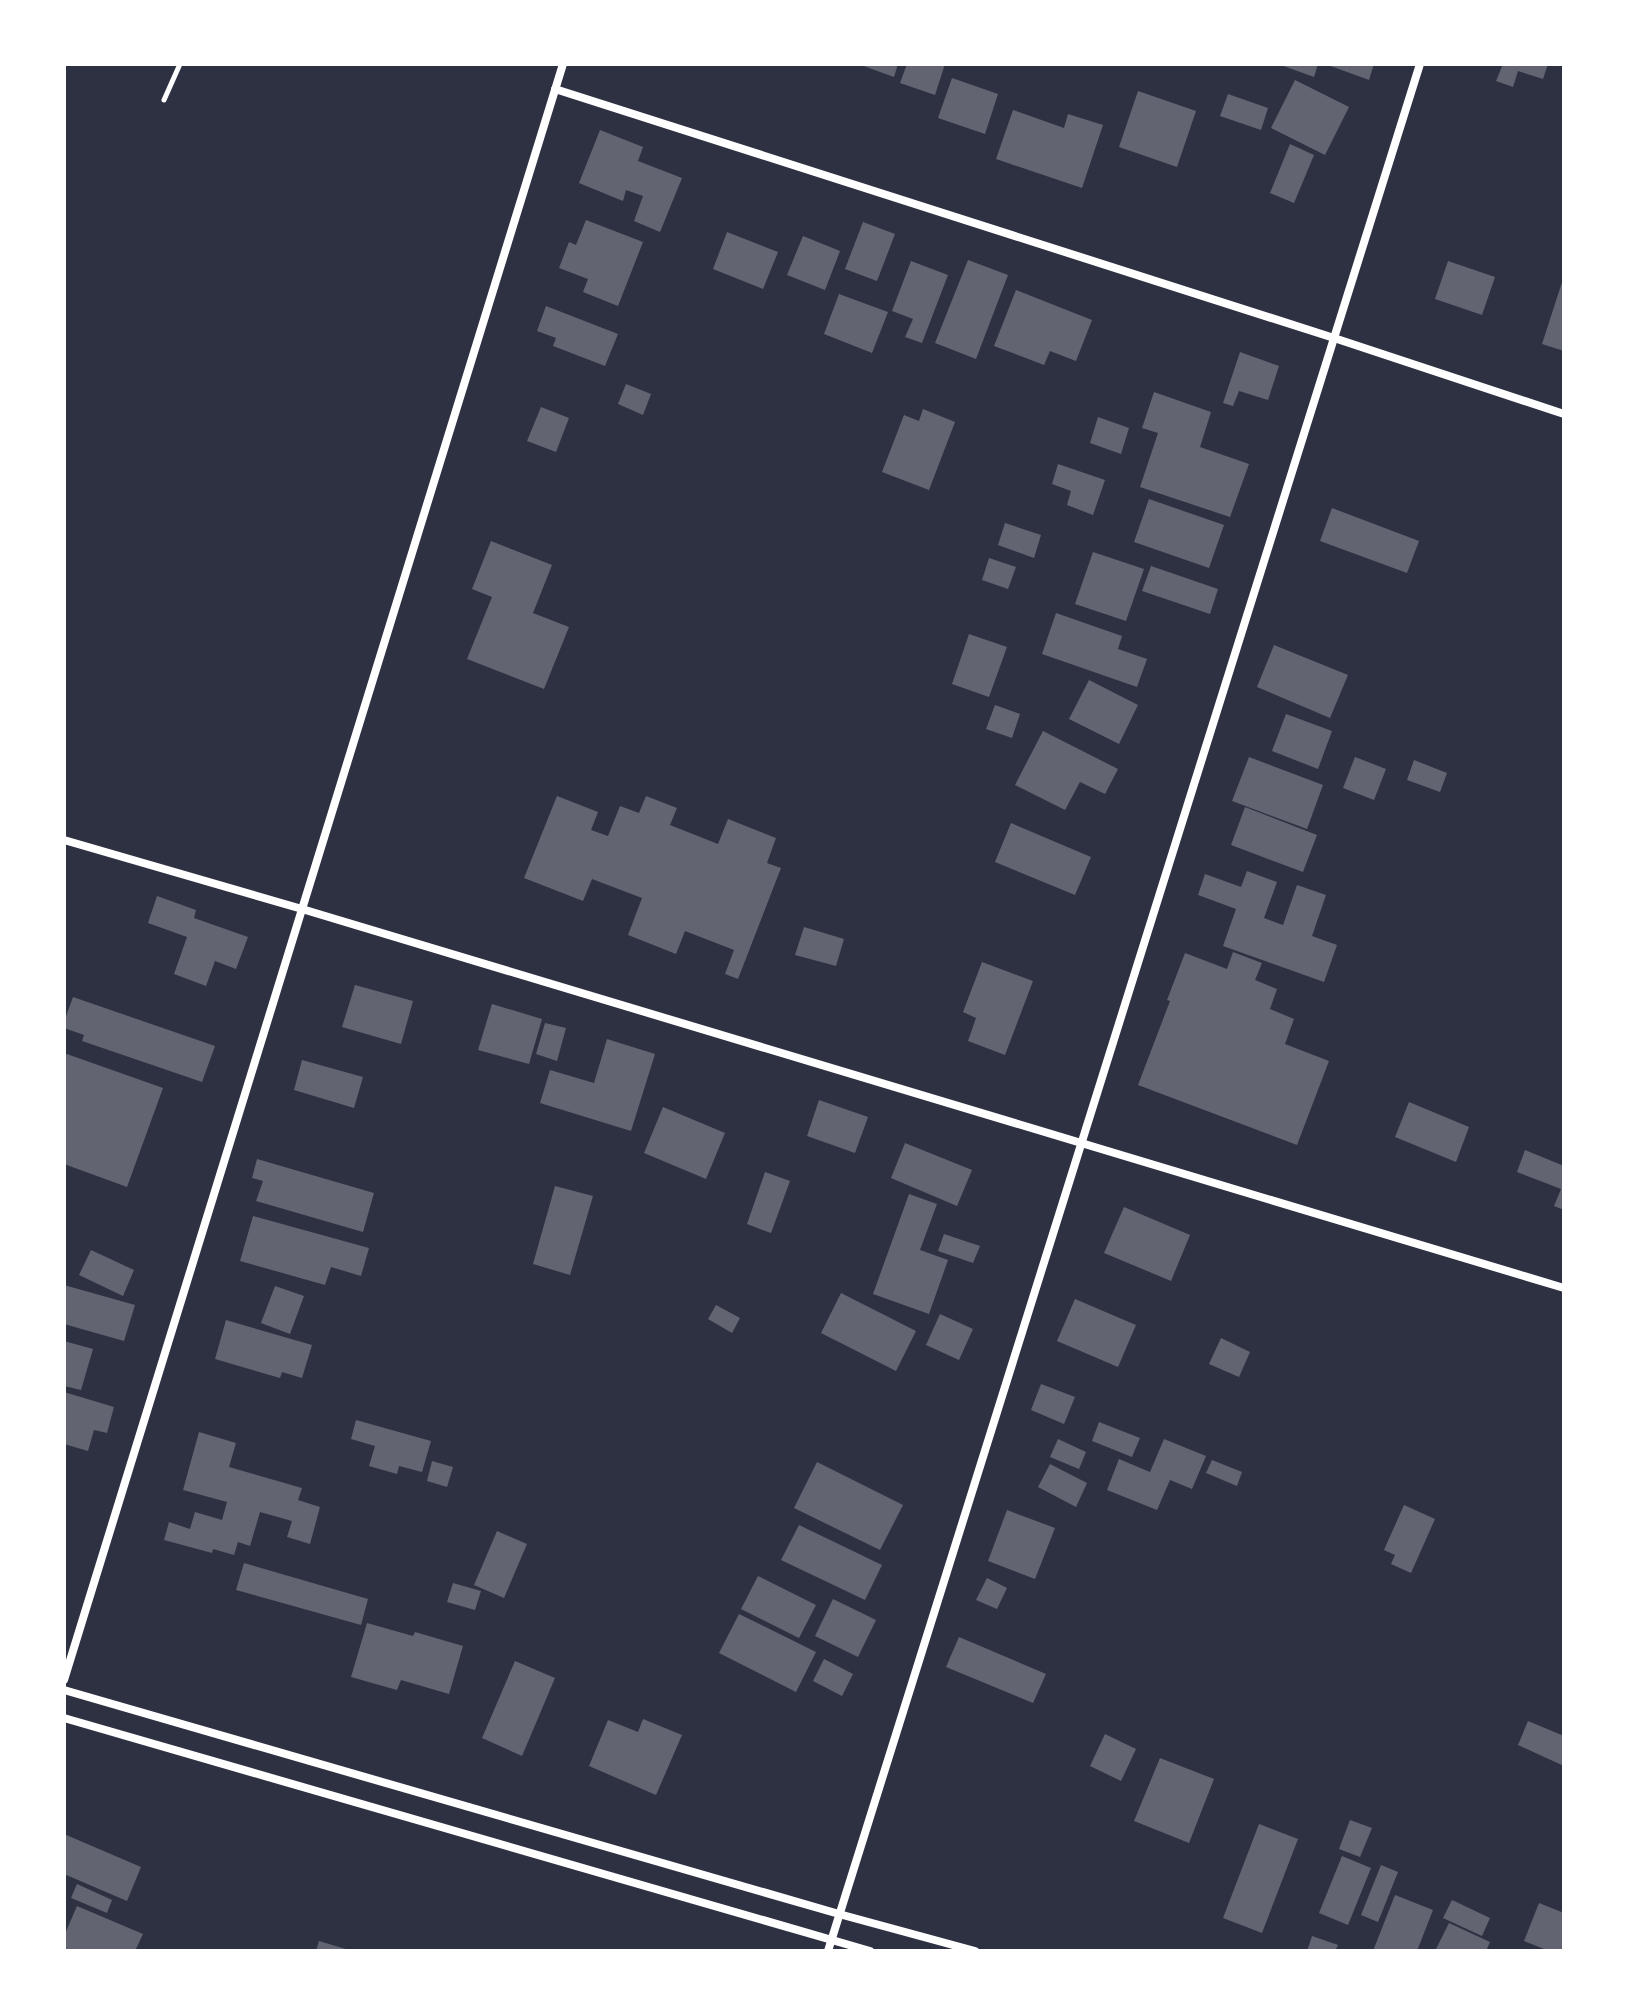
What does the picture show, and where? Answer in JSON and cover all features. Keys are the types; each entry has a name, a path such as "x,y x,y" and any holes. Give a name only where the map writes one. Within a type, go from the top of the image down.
{"street":[{"path":"64,1680 563,64"},
{"path":"828,1951 1420,64"},
{"path":"555,89 1564,414"},
{"path":"64,840 1564,1288"},
{"path":"64,1690 975,1951"},
{"path":"64,1718 870,1951"}],"path":[{"path":"164,100 180,64"}],"building":[{"path":"858,64 898,64 894,77"},
{"path":"907,64 945,64 935,95 900,83"},
{"path":"1278,64 1318,64 1314,77"},
{"path":"1325,64 1374,64 1369,80"},
{"path":"1503,64 1548,64 1543,79 1518,71 1513,87 1496,81"},
{"path":"952,78 998,94 985,134 938,118"},
{"path":"1295,80 1349,107 1325,155 1271,128"},
{"path":"1138,91 1196,111 1177,167 1119,147"},
{"path":"1228,94 1268,108 1261,130 1220,116"},
{"path":"1013,110 1064,128 1068,114 1103,125 1082,188 996,159"},
{"path":"600,130 643,147 638,161 682,178 660,232 634,221 643,196 626,190 623,201 579,183"},
{"path":"1290,144 1314,155 1294,203 1270,193"},
{"path":"586,220 643,242 618,306 583,292 588,279 559,268 569,242 576,245"},
{"path":"863,222 895,234 877,281 845,269"},
{"path":"727,232 778,252 763,289 713,269"},
{"path":"803,236 840,251 825,290 787,275"},
{"path":"968,260 1008,275 976,359 935,343"},
{"path":"911,261 948,275 922,343 905,337 913,319 892,311"},
{"path":"1448,261 1495,277 1482,315 1435,299"},
{"path":"1564,276 1564,351 1542,344"},
{"path":"1016,290 1092,320 1076,361 1050,351 1044,365 994,346"},
{"path":"839,294 888,312 872,353 824,334"},
{"path":"546,306 618,334 605,366 553,346 556,338 537,331"},
{"path":"1240,352 1279,366 1268,400 1239,391 1233,406 1223,403"},
{"path":"626,384 651,394 643,415 618,404"},
{"path":"1154,392 1211,412 1200,447 1249,464 1230,517 1140,487 1158,433 1142,428"},
{"path":"541,407 569,418 556,452 527,441"},
{"path":"923,409 955,422 929,490 882,472 904,415 919,421"},
{"path":"1098,417 1129,428 1121,454 1090,443"},
{"path":"1058,464 1105,480 1093,515 1067,505 1071,491 1052,484"},
{"path":"1149,499 1224,525 1209,568 1134,542"},
{"path":"1332,508 1419,541 1407,573 1320,541"},
{"path":"1005,523 1041,535 1034,558 998,545"},
{"path":"491,541 552,565 533,613 569,627 544,689 467,659 492,597 472,589"},
{"path":"1093,552 1144,569 1126,621 1075,604"},
{"path":"989,558 1016,567 1008,589 982,580"},
{"path":"1151,566 1218,589 1210,614 1142,591"},
{"path":"1056,613 1122,636 1118,649 1147,659 1137,687 1042,654"},
{"path":"969,634 1007,647 989,697 952,684"},
{"path":"1274,645 1348,675 1330,718 1257,687"},
{"path":"1089,680 1138,705 1119,744 1069,719"},
{"path":"995,705 1020,714 1012,738 986,729"},
{"path":"1286,714 1332,731 1318,769 1272,751"},
{"path":"1043,731 1118,769 1105,794 1080,782 1065,810 1015,785"},
{"path":"1249,757 1323,785 1307,829 1232,801"},
{"path":"1355,757 1386,769 1374,800 1343,788"},
{"path":"1414,760 1447,773 1440,792 1407,780"},
{"path":"557,796 598,812 591,830 608,836 620,806 639,813 646,796 677,808 670,825 718,844 728,819 776,838 767,863 781,868 738,979 725,974 734,950 685,931 676,954 628,935 642,898 592,879 583,901 524,878"},
{"path":"1245,807 1317,835 1303,872 1231,845"},
{"path":"1011,823 1091,857 1075,895 995,862"},
{"path":"1247,871 1277,882 1264,918 1283,925 1297,885 1326,895 1312,936 1337,945 1324,982 1223,946 1236,909 1198,895 1205,874 1241,887"},
{"path":"157,896 196,910 194,918 248,937 236,969 215,961 206,986 174,974 187,937 148,923"},
{"path":"804,927 844,939 836,966 795,955"},
{"path":"1233,952 1262,963 1255,980 1277,989 1270,1009 1294,1019 1285,1044 1329,1061 1297,1145 1138,1085 1185,953 1227,969"},
{"path":"982,962 1033,981 1005,1055 968,1041 976,1018 963,1012"},
{"path":"355,985 413,1001 401,1044 342,1027"},
{"path":"73,997 215,1046 202,1082 82,1041 84,1035 64,1028"},
{"path":"492,1004 542,1019 529,1064 478,1050"},
{"path":"545,1023 566,1028 557,1061 536,1054"},
{"path":"607,1039 655,1054 631,1131 540,1103 550,1070 594,1083"},
{"path":"64,1053 163,1088 127,1187 64,1164"},
{"path":"302,1060 363,1077 354,1108 294,1090"},
{"path":"819,1100 868,1117 855,1153 807,1136"},
{"path":"1409,1102 1469,1127 1456,1162 1395,1137"},
{"path":"663,1107 725,1133 706,1179 644,1153"},
{"path":"905,1143 972,1170 957,1206 891,1178"},
{"path":"1525,1150 1564,1166 1564,1210 1554,1206 1561,1189 1517,1172"},
{"path":"257,1159 374,1193 363,1232 256,1201 263,1181 252,1178"},
{"path":"765,1172 790,1181 771,1233 747,1224"},
{"path":"555,1186 593,1196 570,1275 533,1264"},
{"path":"909,1194 937,1204 920,1250 948,1260 929,1314 873,1294"},
{"path":"1124,1207 1190,1235 1171,1281 1104,1253"},
{"path":"253,1216 369,1248 361,1276 331,1267 325,1285 240,1261"},
{"path":"944,1234 980,1246 973,1263 938,1251"},
{"path":"91,1250 134,1270 123,1296 79,1275"},
{"path":"64,1285 135,1305 124,1341 64,1324"},
{"path":"275,1286 304,1296 290,1334 261,1323"},
{"path":"841,1293 916,1331 896,1371 821,1333"},
{"path":"1075,1299 1136,1325 1118,1367 1057,1341"},
{"path":"716,1305 740,1318 732,1333 708,1319"},
{"path":"940,1314 973,1329 959,1360 926,1345"},
{"path":"226,1320 312,1345 302,1378 282,1372 280,1378 215,1359"},
{"path":"1221,1338 1250,1352 1239,1377 1209,1364"},
{"path":"64,1341 93,1349 81,1390 64,1386"},
{"path":"1041,1384 1075,1397 1064,1424 1031,1410"},
{"path":"64,1392 114,1407 107,1433 94,1430 88,1451 64,1444"},
{"path":"356,1420 431,1441 422,1472 399,1466 397,1474 369,1466 375,1446 351,1439"},
{"path":"1099,1422 1140,1438 1132,1457 1092,1441"},
{"path":"199,1432 236,1443 229,1467 302,1488 298,1500 320,1507 310,1544 287,1537 292,1521 260,1512 250,1546 238,1542 234,1555 213,1549 212,1553 164,1540 169,1522 190,1529 195,1512 222,1520 227,1502 183,1490"},
{"path":"1058,1439 1086,1452 1079,1469 1050,1457"},
{"path":"1164,1439 1206,1456 1192,1489 1170,1480 1157,1510 1107,1490 1119,1459 1150,1472"},
{"path":"1212,1460 1242,1472 1237,1486 1206,1473"},
{"path":"432,1461 453,1467 447,1487 427,1481"},
{"path":"817,1462 903,1505 880,1550 794,1508"},
{"path":"1050,1464 1087,1483 1076,1507 1038,1487"},
{"path":"1404,1505 1435,1519 1411,1573 1391,1564 1395,1555 1384,1550"},
{"path":"1007,1510 1055,1528 1035,1579 988,1561"},
{"path":"799,1525 882,1565 865,1600 781,1560"},
{"path":"497,1531 527,1544 504,1598 474,1585"},
{"path":"244,1563 368,1599 361,1625 236,1590"},
{"path":"758,1576 816,1605 799,1638 741,1609"},
{"path":"987,1578 1007,1588 997,1609 976,1600"},
{"path":"453,1583 481,1591 475,1610 447,1602"},
{"path":"833,1599 876,1620 858,1657 815,1636"},
{"path":"739,1614 816,1652 796,1692 719,1653"},
{"path":"367,1623 413,1636 415,1632 463,1646 449,1694 401,1680 397,1690 351,1677"},
{"path":"959,1637 1046,1674 1033,1703 946,1667"},
{"path":"824,1659 853,1674 842,1696 813,1681"},
{"path":"515,1661 555,1678 522,1756 482,1738"},
{"path":"643,1719 682,1735 656,1795 589,1766 608,1720 638,1732"},
{"path":"1528,1721 1564,1736 1564,1766 1518,1745"},
{"path":"1105,1734 1136,1749 1121,1781 1090,1766"},
{"path":"1160,1758 1214,1779 1189,1843 1134,1821"},
{"path":"1350,1820 1372,1828 1360,1857 1339,1849"},
{"path":"1259,1824 1298,1839 1262,1933 1223,1918"},
{"path":"64,1834 141,1867 127,1901 64,1874"},
{"path":"1342,1856 1371,1868 1348,1925 1319,1913"},
{"path":"1381,1865 1398,1872 1378,1922 1361,1915"},
{"path":"77,1884 112,1900 107,1913 71,1898"},
{"path":"1395,1895 1433,1910 1417,1951 1373,1951"},
{"path":"1452,1900 1490,1918 1482,1936 1443,1918"},
{"path":"1539,1903 1564,1913 1564,1951 1549,1951 1524,1941"},
{"path":"77,1906 143,1934 135,1951 64,1951 64,1936"},
{"path":"1449,1923 1490,1942 1486,1951 1435,1951"},
{"path":"1312,1936 1338,1945 1335,1951 1307,1951"},
{"path":"319,1941 349,1950 349,1951 316,1951"}]}
